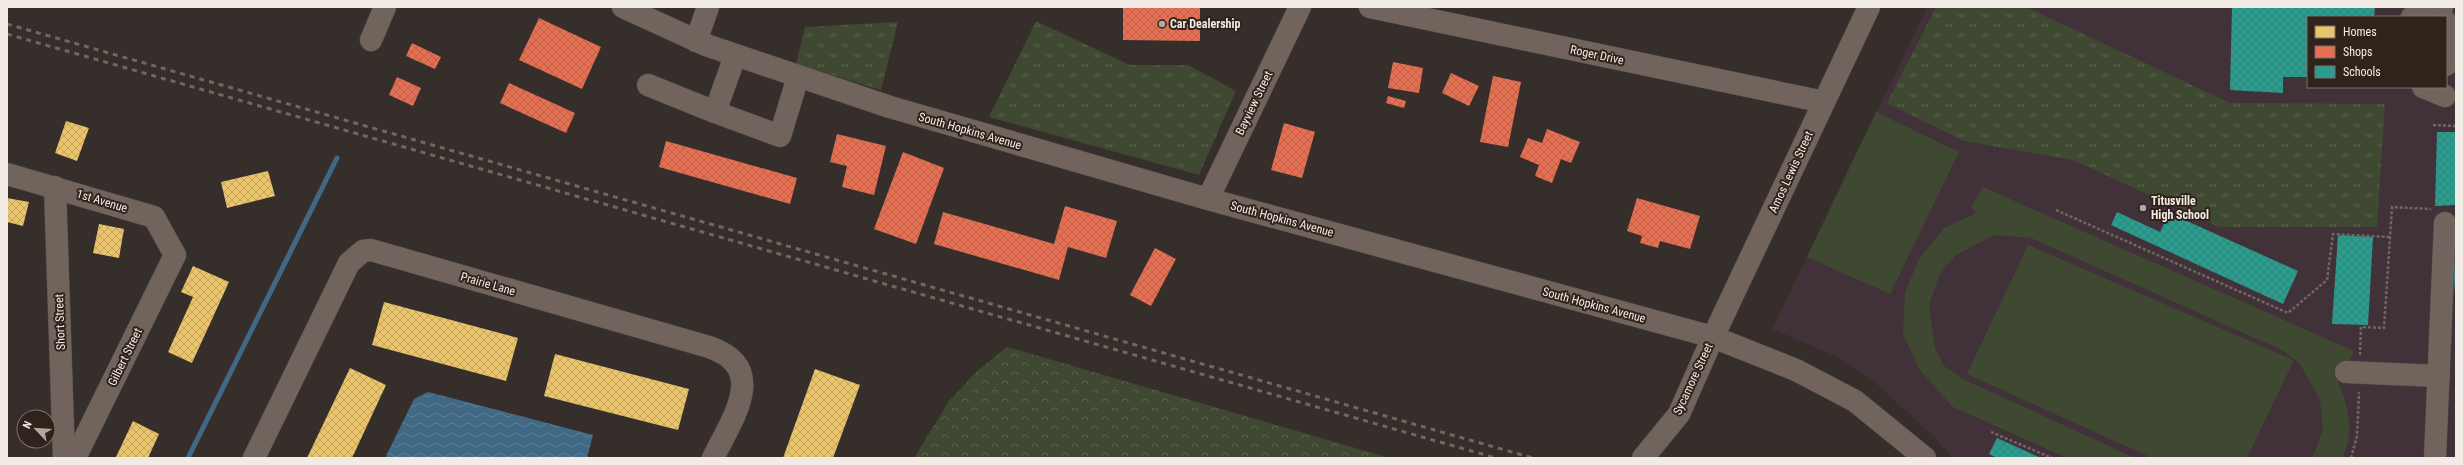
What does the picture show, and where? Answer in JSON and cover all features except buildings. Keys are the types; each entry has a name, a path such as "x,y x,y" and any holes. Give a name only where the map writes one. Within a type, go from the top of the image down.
{"street":[{"path":"371,40 385,7"},
{"path":"696,41 708,7"},
{"name":"Bayview Street","path":"1208,199 1300,7"},
{"name":"Roger Drive","path":"1370,7 1824,102"},
{"name":"Amos Lewis Street","path":"1712,337 1869,7"},
{"name":"South Hopkins Avenue","path":"632,9 696,41 735,56 965,130 1208,199 1712,337 1796,370 1855,401 1925,458"},
{"path":"2417,16 2428,14 2435,16"},
{"path":"2447,24 2453,33 2455,47 2451,60 2447,64"},
{"path":"715,112 735,56"},
{"path":"648,85 780,136 798,77"},
{"path":"2425,88 2445,96"},
{"name":"1st Avenue","path":"7,174 154,217 175,255"},
{"name":"Short Street","path":"55,187 64,458"},
{"path":"2435,458 2439,376 2438,216"},
{"name":"Prairie Lane","path":"254,458 349,263 363,251 371,250 709,347 727,354 734,360 738,368 743,380 743,392 713,458"},
{"name":"Gilbert Street","path":"75,458 175,255"},
{"name":"Sycamore Street","path":"1643,458 1678,414 1712,337"},
{"path":"2346,372 2439,376"}],"path":[{"path":"2433,125 2456,126"},
{"path":"2384,328 2392,207 2438,216"},
{"path":"2056,210 2288,314 2327,280 2333,234 2389,237"},
{"path":"1991,432 2052,458"}],"shaded area":[{"name":"Titusville High School","path":"1927,7 2456,7 2456,458 1953,458 1932,435 1873,381 1835,356 1772,329"}],"green space":[{"path":"1936,7 2026,7 2230,103 2385,104 2377,227 2219,227 2073,160 1964,141 1887,103"},
{"path":"1036,21 1130,65 1188,65 1236,91 1199,175 989,117"},
{"path":"898,22 881,90 796,64 805,27"},
{"path":"1876,112 1959,152 1890,294 1807,257"},
{"path":"1983,187 2354,351 2342,374 2333,369 2342,391 2348,413 2349,435 2347,446 2342,458 2312,458 2323,431 2320,400 2300,364 2284,351 2031,238 1994,235 1956,255 1940,273 1929,305 1935,348 1944,366 1963,379 2135,458 2067,458 1953,407 1919,369 1903,334 1905,292 1919,259 1944,228 1976,213 1971,207"},
{"path":"2028,245 2294,360 2247,458 2152,458 1967,374"},
{"path":"1007,347 1390,458 914,458 949,401 978,370"}],"water":[{"path":"428,392 593,435 587,458 385,458 414,399"}],"waterway":[{"path":"188,458 337,158"}],"railway":[{"path":"7,24 1533,458"},
{"path":"7,34 1496,458"}],"place":[{"name":"Car Dealership","path":"1162,24"},
{"name":"Titusville High School","path":"2143,208"}]}
